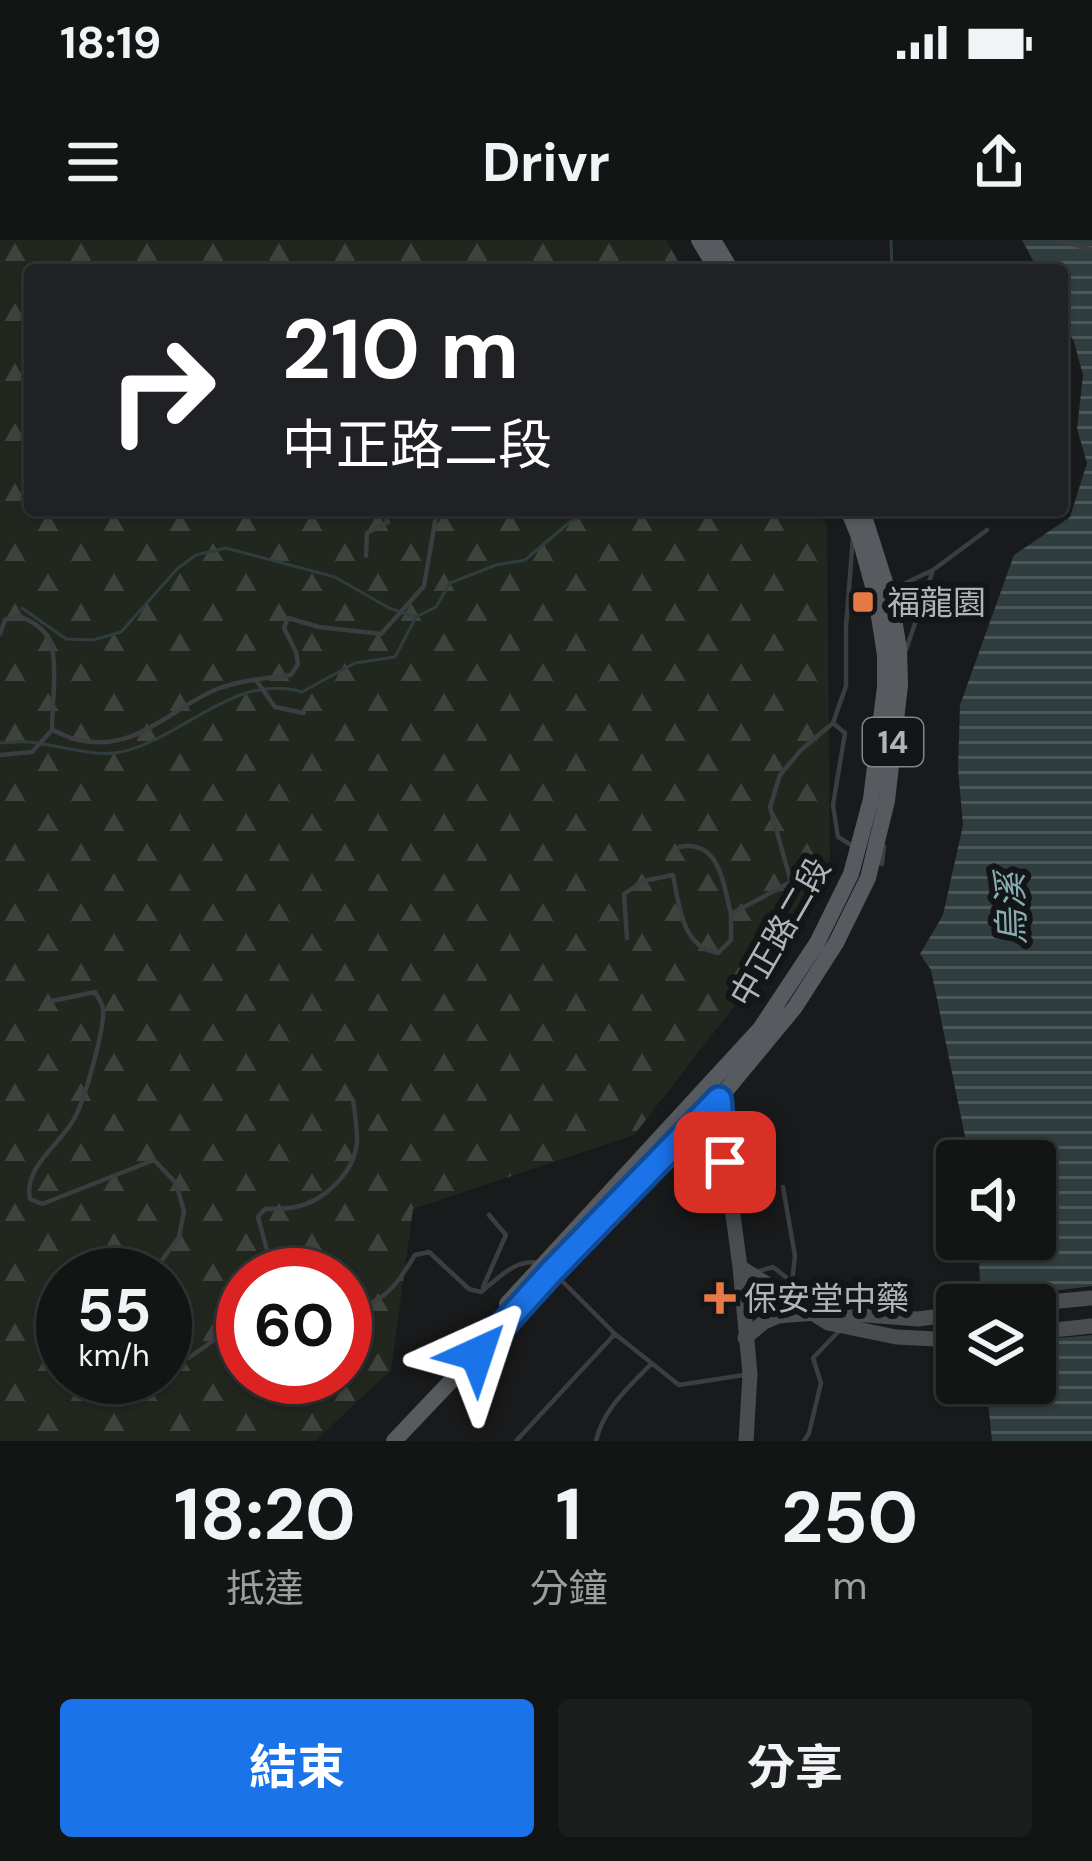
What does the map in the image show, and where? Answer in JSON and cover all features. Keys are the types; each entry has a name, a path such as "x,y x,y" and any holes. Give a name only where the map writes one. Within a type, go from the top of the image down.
{"main road":[{"name":"中正路二段","path":"394,1441 628,1175 713,1092 789,987 866,854 886,801 900,685 888,591 854,516"},
{"name":"中正路二段","path":"854,516 876,597 885,655 866,854"},
{"path":"713,1092 746,1270 750,1374 746,1441"},
{"name":"中正路二段","path":"380,1441 548,1267"},
{"path":"746,1270 828,1323 896,1337 936,1339"},
{"path":"1056,1301 1092,1298"},
{"path":"746,1338 778,1316 813,1312 893,1319 936,1316"},
{"path":"1056,1330 1092,1326"}],"lane":[{"path":"1059,240 1092,250"},
{"path":"366,556 367,533 388,522 385,516"},
{"path":"52,730 79,741 119,740 164,722 214,690 291,675 298,664 284,628 288,618 319,627 381,634 424,586 436,516"},
{"path":"731,914 791,882 770,807 781,775 833,723 846,686 845,627 854,516"},
{"path":"888,591 932,570 987,530"},
{"path":"833,723 845,733 833,805 838,837 881,864 900,740 906,650 932,570"},
{"path":"0,634 5,620 20,616 37,624 50,640 53,658 52,730 34,750 0,755"},
{"path":"257,681 275,707 304,713"},
{"path":"627,938 624,894 643,881 673,874 688,935 703,951 718,953 731,940 731,914 715,858 693,844 679,847"},
{"path":"52,1001 95,992 103,1006 99,1041 76,1118 35,1170 28,1187 31,1199 41,1204 154,1160 176,1183 184,1210 171,1248"},
{"path":"267,1248 258,1217 266,1209 298,1207 327,1193 353,1160 357,1141 353,1100"},
{"path":"746,1270 773,1268 792,1282 795,1256 783,1187"},
{"path":"481,1292 506,1235 489,1215"},
{"path":"372,1304 396,1286 415,1255 429,1252 470,1289 481,1292"},
{"path":"481,1292 528,1260 548,1267 615,1334 679,1385 750,1374"},
{"path":"804,1441 820,1383 813,1358 843,1327"},
{"path":"516,1441 615,1334"},
{"path":"596,1441 616,1399 651,1363"}],"green space":[{"path":"0,240 666,240 680,264 24,264 24,516 821,516 827,527 830,863 750,986 634,1135 413,1209 391,1370 372,1388 372,1248 216,1248 216,1404 355,1404 315,1441 0,1441"}],"water":[{"name":"烏溪","path":"1022,240 1092,240 1092,1441 992,1441 988,1404 1056,1404 1056,1284 980,1284 979,1260 1056,1260 1056,1140 966,1140 931,970 920,954 943,915 963,825 960,705 1014,555 1070,517 1087,463 1077,429 1083,375 1068,330 1068,264 1035,264"}],"pier":[{"path":"1092,1286 1092,1335 1056,1338 1056,1291"}],"waterway":[{"path":"891,240 892,264"},
{"path":"0,743 121,752 254,691 302,692 355,663 395,657 416,617 436,607 450,583 496,565 525,560 571,521 584,516"},
{"path":"22,608 66,639 93,640 121,632 178,568 196,555 226,548 335,577 389,608 416,617"}],"place":[{"name":"福龍園","path":"863,602"},
{"name":"保安堂中藥","path":"720,1298"}],"route":[{"path":"477,1354 719,1099 725,1162"}]}
